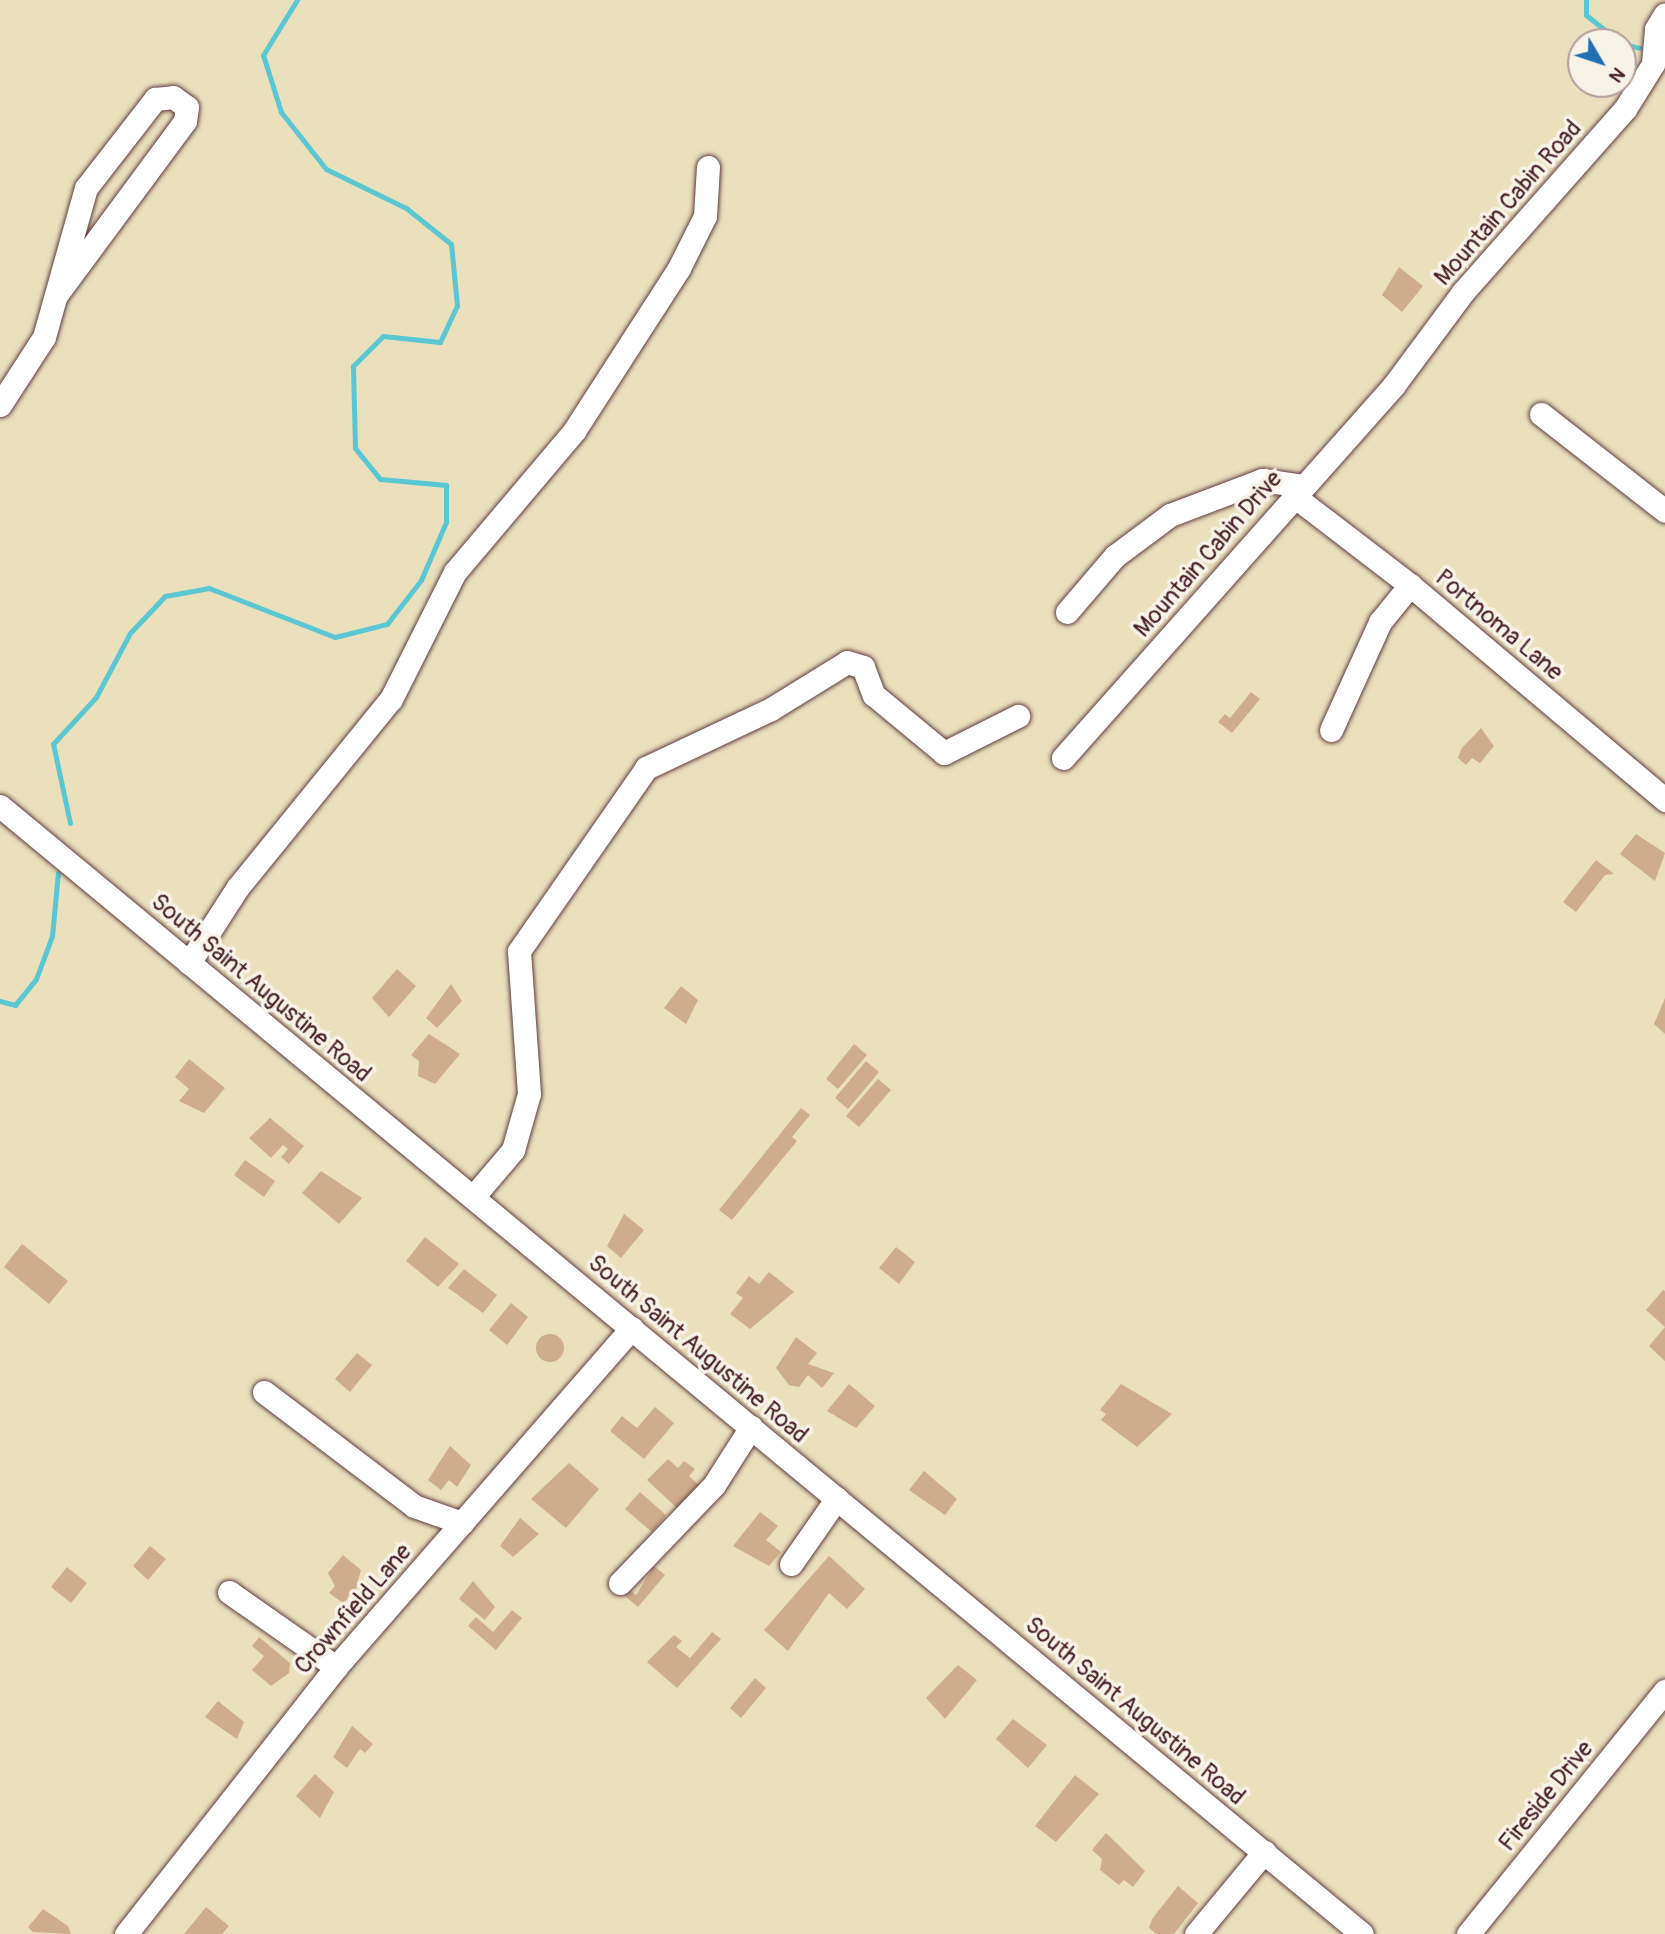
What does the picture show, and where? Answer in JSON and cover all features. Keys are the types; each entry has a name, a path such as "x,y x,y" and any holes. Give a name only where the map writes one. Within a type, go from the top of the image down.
{"street":[{"name":"Mountain Cabin Road","path":"1394,385 1463,292 1625,109 1653,64 1656,29 1665,14"},
{"path":"0,405 44,337 86,188 155,99 173,97 187,107 185,121 57,294"},
{"path":"189,963 238,887 391,699 455,572 574,431 700,227 708,167"},
{"name":"Mountain Cabin Drive","path":"1063,758 1394,385"},
{"path":"1541,414 1665,510"},
{"path":"1067,612 1115,556 1170,515 1262,480 1299,491"},
{"name":"Portnoma Lane","path":"1299,491 1665,800"},
{"path":"1331,730 1380,622 1410,585"},
{"path":"473,1197 513,1150 529,1094 519,951 646,768 771,709 847,662 863,667 874,695 944,753 1018,716"},
{"name":"South Saint Augustine Road","path":"0,806 1362,1934"},
{"name":"Crownfield Lane","path":"127,1934 336,1667 632,1328"},
{"path":"264,1392 414,1506 463,1522"},
{"path":"620,1583 715,1485 751,1427"},
{"path":"791,1564 836,1498"},
{"path":"229,1592 336,1667"},
{"name":"Fireside Drive","path":"1468,1934 1665,1691"},
{"path":"1196,1934 1264,1852"}],"building":[{"path":"1399,267 1423,286 1402,312 1382,295"},
{"path":"1251,692 1260,699 1232,733 1218,722 1225,714 1230,718"},
{"path":"1481,728 1494,746 1480,763 1472,758 1466,765 1458,758 1461,749"},
{"path":"1636,834 1665,853 1655,881 1620,854"},
{"path":"1596,860 1614,874 1605,875 1576,912 1563,902"},
{"path":"397,969 416,986 389,1017 372,998"},
{"path":"451,984 462,1001 437,1028 426,1018"},
{"path":"681,986 698,1000 686,1024 664,1008"},
{"path":"1665,998 1665,1034 1654,1024"},
{"path":"429,1034 460,1054 435,1084 418,1076 419,1061 411,1055"},
{"path":"854,1044 867,1055 838,1089 826,1079"},
{"path":"189,1059 225,1088 204,1113 179,1101 189,1089 175,1077"},
{"path":"866,1061 879,1072 848,1109 835,1098"},
{"path":"878,1079 891,1090 859,1127 846,1116"},
{"path":"801,1108 810,1115 792,1137 797,1141 732,1220 719,1210"},
{"path":"270,1118 304,1146 289,1164 281,1157 288,1149 283,1145 271,1158 249,1138"},
{"path":"245,1160 275,1181 264,1197 234,1175"},
{"path":"321,1171 362,1198 339,1224 302,1193"},
{"path":"624,1214 644,1230 621,1258 607,1246"},
{"path":"425,1237 459,1264 438,1287 406,1261"},
{"path":"22,1244 68,1281 49,1304 4,1267"},
{"path":"896,1247 915,1262 899,1284 879,1268"},
{"path":"464,1269 497,1295 483,1313 448,1288"},
{"path":"769,1272 794,1292 750,1329 730,1314 743,1298 736,1293 749,1276 759,1284"},
{"path":"1663,1290 1665,1291 1665,1327 1646,1310"},
{"path":"511,1303 528,1317 507,1345 489,1330"},
{"path":"1665,1327 1665,1361 1649,1346"},
{"path":"550,1334 560,1338 564,1348 560,1358 550,1362 540,1358 536,1348 540,1338"},
{"path":"796,1337 817,1353 808,1364 834,1373 822,1388 808,1375 799,1387 789,1385 776,1368"},
{"path":"357,1353 372,1365 350,1392 335,1379"},
{"path":"849,1384 875,1406 856,1428 827,1411"},
{"path":"1121,1384 1172,1414 1137,1447 1101,1420 1106,1414 1100,1410"},
{"path":"655,1407 674,1423 644,1459 610,1431 622,1416 637,1428"},
{"path":"450,1446 471,1465 457,1487 449,1480 441,1490 428,1480"},
{"path":"668,1459 678,1468 684,1461 695,1469 689,1476 702,1488 680,1511 647,1480"},
{"path":"569,1463 599,1489 566,1528 531,1499"},
{"path":"924,1471 957,1499 945,1515 909,1490"},
{"path":"640,1492 666,1515 652,1532 625,1509"},
{"path":"760,1512 778,1526 766,1540 781,1552 769,1566 733,1546"},
{"path":"520,1518 539,1534 513,1557 500,1546"},
{"path":"150,1546 166,1559 148,1580 133,1566"},
{"path":"343,1555 361,1570 355,1592 343,1603 329,1593 335,1586 328,1573"},
{"path":"829,1556 865,1589 847,1609 829,1593 788,1651 764,1630"},
{"path":"654,1566 665,1575 638,1607 624,1595 629,1589 636,1595"},
{"path":"67,1567 87,1583 71,1603 51,1587"},
{"path":"473,1581 495,1607 485,1620 459,1599"},
{"path":"512,1610 522,1618 496,1650 468,1626 476,1617 493,1632"},
{"path":"712,1632 721,1639 677,1688 647,1662 674,1635 682,1641 676,1647 690,1658"},
{"path":"259,1637 290,1663 289,1673 271,1686 252,1670 264,1656 252,1646"},
{"path":"958,1665 977,1680 945,1719 926,1698"},
{"path":"755,1678 766,1688 741,1718 730,1708"},
{"path":"218,1701 244,1722 237,1739 205,1717"},
{"path":"1013,1719 1047,1745 1028,1768 996,1739"},
{"path":"352,1726 373,1744 365,1753 360,1749 347,1768 333,1757"},
{"path":"315,1774 334,1792 320,1818 296,1796"},
{"path":"1075,1775 1099,1794 1056,1842 1035,1826"},
{"path":"1106,1833 1145,1871 1133,1887 1124,1880 1119,1885 1100,1870 1102,1859 1092,1850"},
{"path":"1178,1886 1198,1903 1174,1934 1157,1934 1149,1928 1152,1919"},
{"path":"206,1907 229,1926 222,1934 184,1934"},
{"path":"43,1909 68,1926 71,1934 33,1932 28,1927"}],"waterway":[{"path":"70,823 53,744 96,697 130,633 165,596 209,588 335,637 387,624 421,580 446,522 446,485 380,479 355,448 353,366 383,336 440,342 457,306 451,244 406,208 326,169 281,112 263,55 297,0"},
{"path":"1586,0 1586,15 1602,28"},
{"path":"0,1001 15,1005 36,979 52,936 58,873"}]}
